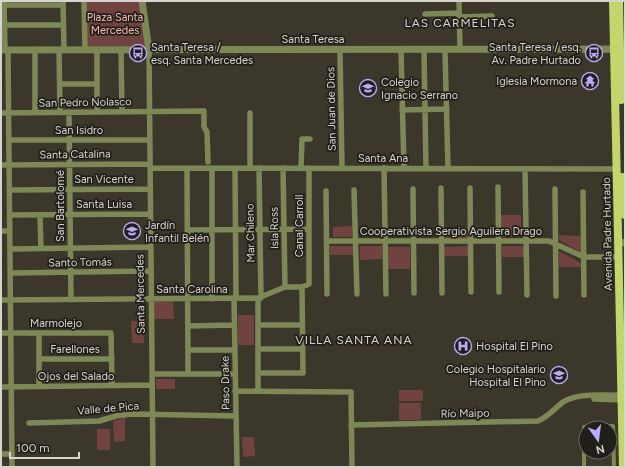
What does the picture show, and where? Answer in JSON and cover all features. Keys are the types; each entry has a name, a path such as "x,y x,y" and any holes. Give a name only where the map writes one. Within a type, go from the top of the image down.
{"main road":[{"name":"Avenida Padre Hurtado","path":"613,1 617,170 622,239 619,257 623,344 623,467"},
{"name":"Avenida Padre Hurtado","path":"619,1 623,59 622,174 625,215"}],"street":[{"path":"84,1 85,50"},
{"name":"Santa Mercedes","path":"142,1 149,50 150,299 153,467"},
{"path":"459,1 460,50"},
{"path":"12,467 10,165 4,3 63,3 64,25 61,50 60,112"},
{"path":"425,14 492,16"},
{"path":"4,25 64,25"},
{"path":"614,49 623,59"},
{"name":"Santa Teresa","path":"5,50 614,49"},
{"path":"35,50 35,113"},
{"path":"97,50 97,112"},
{"path":"121,50 122,112"},
{"name":"San Juan de Dios","path":"340,50 342,168"},
{"path":"401,50 404,168"},
{"path":"424,50 426,169"},
{"path":"445,50 448,169"},
{"path":"60,84 97,84"},
{"path":"402,110 447,109"},
{"name":"San Pedro Nolasco","path":"1,113 204,111 204,127 207,132 208,162"},
{"name":"San Bartolomé","path":"69,112 71,300"},
{"path":"250,113 250,168"},
{"path":"301,168 302,139 310,139"},
{"name":"San Isidro","path":"9,140 150,140"},
{"name":"Santa Catalina","path":"1,165 70,164 150,166"},
{"name":"Santa Ana","path":"150,166 187,168 617,170"},
{"path":"187,168 188,374"},
{"path":"212,168 212,299"},
{"name":"Paso Drake","path":"236,168 234,350 237,467"},
{"name":"Mar Chileno","path":"258,391 260,230 259,168"},
{"name":"Isla Ross","path":"283,168 285,287"},
{"name":"Canal Carroll","path":"309,168 309,284"},
{"path":"384,168 386,294"},
{"path":"525,169 527,295"},
{"path":"498,187 499,292"},
{"path":"441,188 442,293"},
{"path":"470,188 471,292"},
{"name":"San Vicente","path":"10,190 150,189"},
{"path":"413,189 414,293"},
{"path":"555,189 556,296"},
{"path":"354,190 357,294"},
{"path":"326,192 327,294"},
{"path":"583,192 584,295"},
{"name":"Santa Luisa","path":"10,215 150,214"},
{"path":"40,215 40,248"},
{"path":"188,230 309,229"},
{"path":"1,231 10,231"},
{"name":"Cooperativista Sergio Aguilera Drago","path":"327,241 526,241 556,243 584,257 619,257"},
{"path":"10,249 150,247"},
{"name":"Santo Tomás","path":"11,273 150,271"},
{"name":"Santa Carolina","path":"1,300 259,298 285,287 302,287 309,284"},
{"path":"258,373 302,373 302,287"},
{"path":"188,326 234,325"},
{"path":"258,325 302,325"},
{"name":"Marmolejo","path":"1,333 111,333 112,359"},
{"path":"39,333 39,386"},
{"path":"258,349 302,349"},
{"path":"188,350 234,350"},
{"name":"Farellones","path":"39,359 112,359"},
{"path":"112,359 112,386"},
{"path":"152,374 235,374"},
{"name":"Ojos del Salado","path":"1,387 152,385"},
{"path":"235,391 350,392 352,467"},
{"name":"Río Maipo","path":"351,425 538,422 544,419 562,403 572,398 581,396 622,398"},
{"name":"Valle de Pica","path":"29,423 99,421 128,415 236,416"},
{"path":"584,467 584,427 613,426 614,467"},
{"path":"1,454 12,454"}],"green space":[{"name":"Plaza Santa Mercedes","path":"86,1 140,1 145,46 86,46"},
{"path":"501,215 521,215 521,236 501,237"},
{"path":"352,226 352,237 333,237 333,227"},
{"path":"444,228 467,228 467,238 444,238"},
{"path":"559,235 581,236 582,253 559,240"},
{"path":"330,246 354,246 354,255 330,255"},
{"path":"360,246 382,246 382,259 360,260"},
{"path":"469,246 469,256 444,256 444,247"},
{"path":"502,246 524,246 524,257 502,257"},
{"path":"387,247 410,247 410,269 388,269"},
{"path":"559,251 581,263 582,267 559,267"},
{"path":"154,302 173,302 174,319 154,319"},
{"path":"238,315 254,315 254,345 238,345"},
{"path":"131,321 143,321 144,343 132,343"},
{"path":"156,379 175,379 175,389 156,389"},
{"path":"399,390 423,390 423,401 399,401"},
{"path":"399,403 421,403 421,420 399,420"},
{"path":"125,418 125,441 114,442 113,421"},
{"path":"97,429 110,429 110,450 97,450"},
{"path":"242,437 254,437 255,456 243,457"}],"place":[{"name":"Santa Teresa / esq. Santa Mercedes","path":"138,53"},
{"name":"Santa Teresa / esq. Av. Padre Hurtado","path":"594,53"},
{"name":"Iglesia Mormona","path":"590,81"},
{"name":"Colegio Ignacio Serrano","path":"368,88"},
{"name":"Jardín Infantil Belén","path":"132,231"},
{"name":"Hospital El Pino","path":"463,346"},
{"name":"Colegio Hospitalario Hospital El Pino","path":"559,375"}],"district":[{"name":"LAS CARMELITAS","path":"460,23"},
{"name":"VILLA SANTA ANA","path":"354,340"}]}
